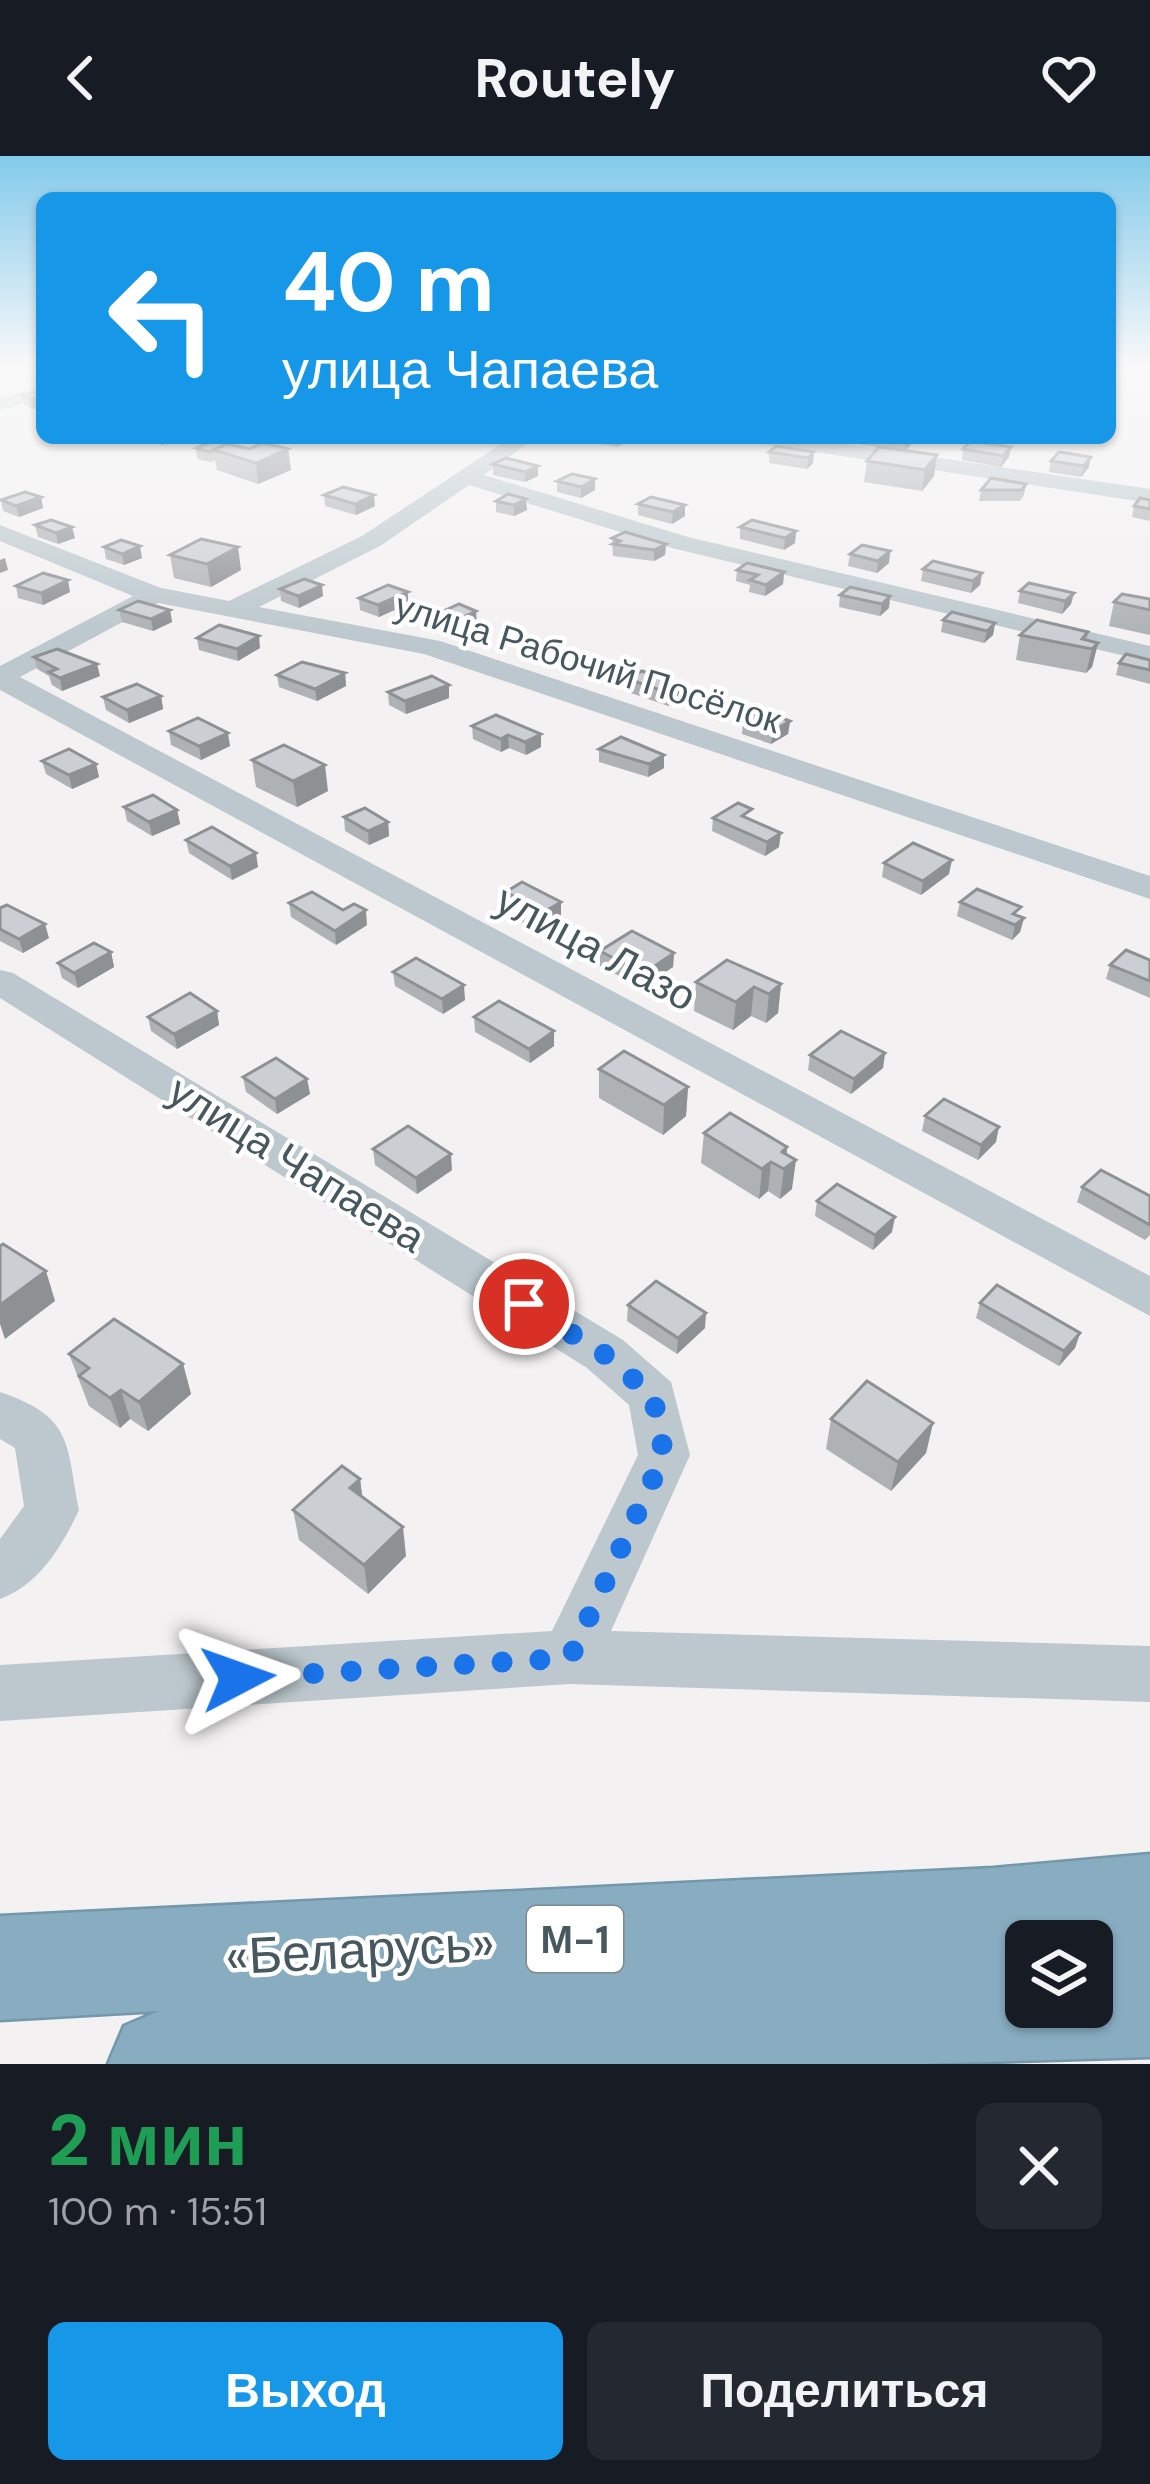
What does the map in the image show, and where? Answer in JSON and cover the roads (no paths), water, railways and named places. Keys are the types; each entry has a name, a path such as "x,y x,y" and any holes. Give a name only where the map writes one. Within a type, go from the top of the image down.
{"highway":[{"name":"«Беларусь»","path":"0,1968 993,1918 1150,1904"},
{"name":"М-1","path":"1113,2007 1150,2006"},
{"name":"М-1","path":"162,2064 895,2012 1005,2009"}],"street":[{"path":"232,610 371,541 490,459"},
{"path":"896,459 1150,496"},
{"path":"940,466 946,459"},
{"path":"463,476 681,543 1150,654"},
{"name":"улица Рабочий Посёлок","path":"0,532 154,596 430,647 1150,888"},
{"path":"0,677 154,596"},
{"name":"улица Лазо","path":"0,677 1150,1298"},
{"name":"улица Чапаева","path":"0,981 604,1354 653,1396 664,1455 570,1658"},
{"path":"0,1413 39,1436 52,1510 19,1557 0,1574"},
{"path":"0,1693 570,1658 1150,1674"}]}
